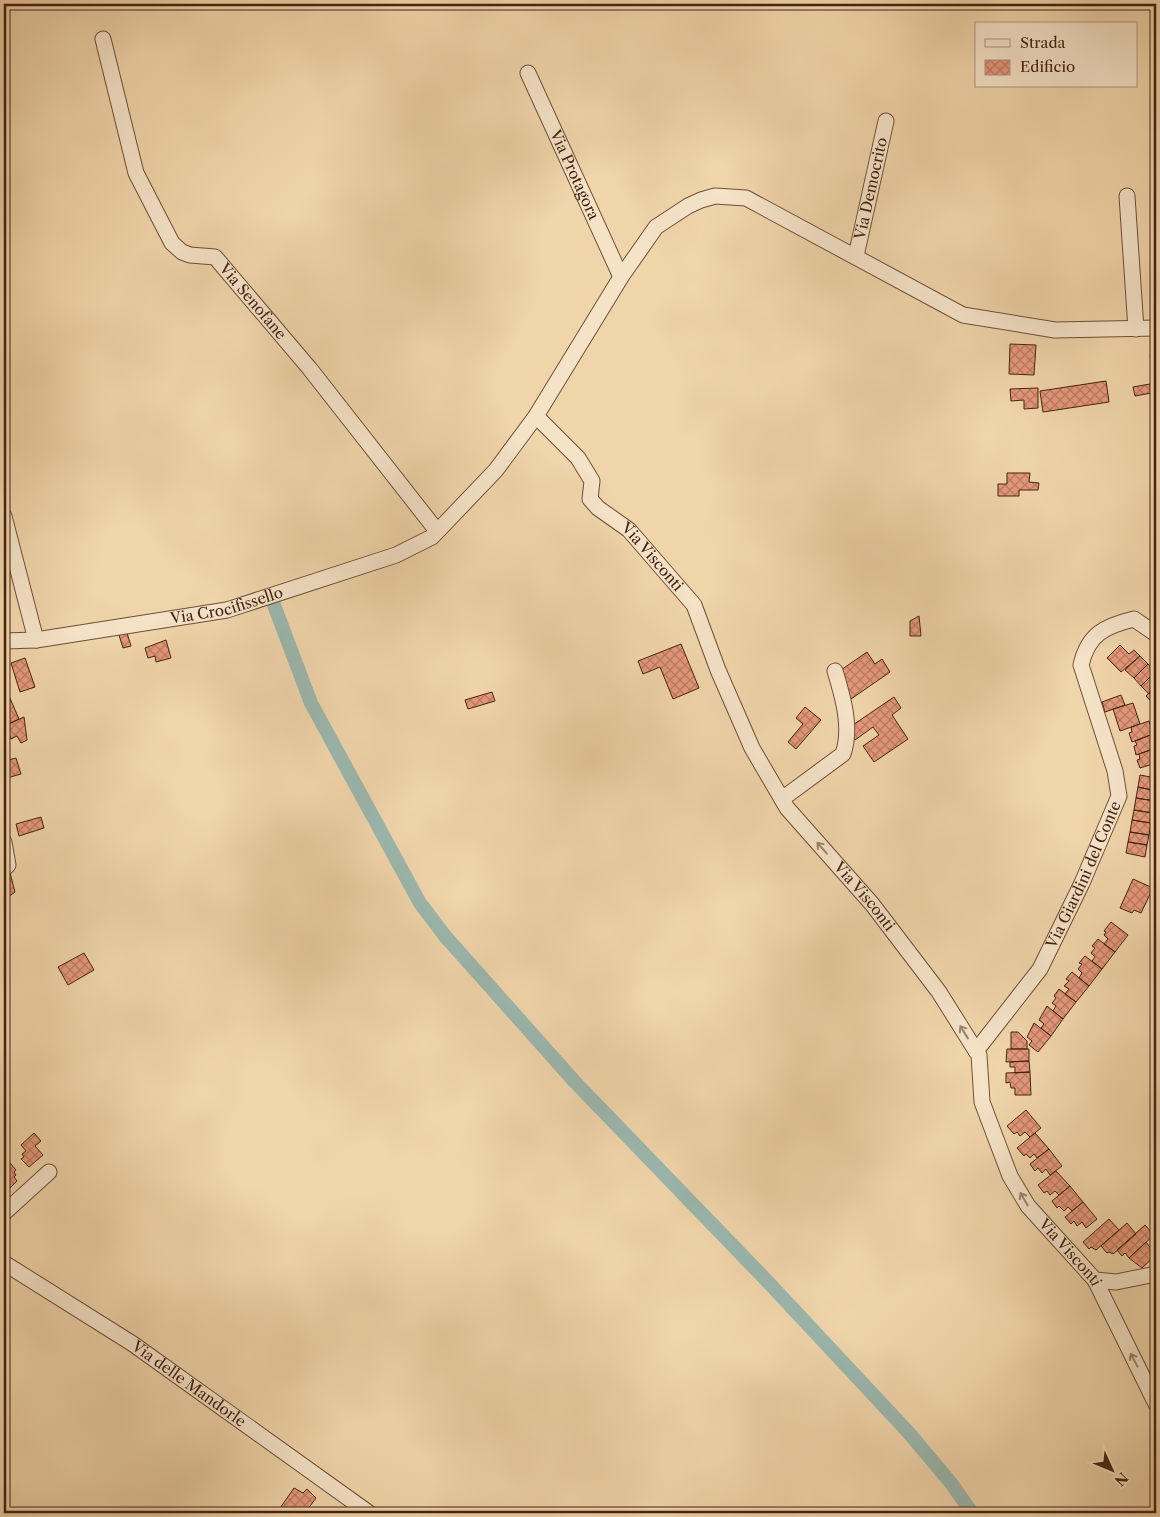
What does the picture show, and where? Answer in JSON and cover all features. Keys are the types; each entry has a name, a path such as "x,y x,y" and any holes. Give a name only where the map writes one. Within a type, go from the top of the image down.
{"street":[{"name":"Via Senofane","path":"103,39 136,174 172,243 182,252 215,257 310,369 437,531"},
{"name":"Via Protagora","path":"528,73 621,277"},
{"name":"Via Democrito","path":"856,256 886,121"},
{"name":"Via Crocifissello","path":"4,641 36,640 227,610 396,555 432,537 496,470 536,416 621,277 656,227 688,206 716,196 746,198 963,314 1055,330 1156,328"},
{"path":"1127,196 1136,328"},
{"name":"Via Visconti","path":"536,416 578,458 592,481 590,499 598,508 629,530 694,605 718,670 752,748 787,808 872,904 939,992 979,1055 982,1102 1010,1176 1028,1206 1095,1280 1156,1404"},
{"path":"4,516 36,640"},
{"name":"Via Giardini del Conte","path":"976,1051 1040,969 1086,876 1119,796 1116,771 1081,665 1085,648 1103,630 1134,619 1156,634"},
{"path":"782,799 843,754 847,744 845,705 835,671"},
{"path":"4,842 8,865 4,869"},
{"path":"4,1213 49,1172"},
{"name":"Via delle Mandorle","path":"4,1263 133,1344 370,1513"},
{"path":"1095,1280 1116,1282 1156,1274"}],"building":[{"path":"1010,344 1036,345 1034,375 1009,374"},
{"path":"1156,352 1156,371 1150,355"},
{"path":"1106,381 1109,402 1043,412 1040,391"},
{"path":"1150,384 1151,393 1135,396 1133,387"},
{"path":"1038,388 1038,408 1024,409 1024,400 1011,401 1010,389"},
{"path":"1007,473 1030,473 1029,482 1039,483 1038,490 1019,490 1019,496 998,496 998,484 1007,484"},
{"path":"919,616 921,636 910,636 910,621"},
{"path":"127,633 131,646 123,648 119,635"},
{"path":"166,640 171,658 156,662 155,656 148,658 145,648"},
{"path":"681,644 699,688 673,699 660,667 643,674 638,661"},
{"path":"1120,645 1129,654 1134,650 1140,656 1121,672 1107,658"},
{"path":"867,652 875,664 882,659 890,672 851,699 842,685 840,678 844,675 841,670"},
{"path":"1140,656 1148,664 1134,678 1125,670"},
{"path":"25,658 35,687 20,692 11,663"},
{"path":"1148,664 1155,672 1141,686 1134,678"},
{"path":"1155,672 1156,686 1149,694 1141,686"},
{"path":"1156,686 1156,707 1146,696"},
{"path":"492,692 495,701 468,709 465,700"},
{"path":"1121,695 1125,705 1105,712 1102,702"},
{"path":"9,696 19,719 4,726 4,698"},
{"path":"894,697 901,708 892,715 908,739 874,762 863,746 879,735 873,727 855,740 847,729"},
{"path":"1133,703 1140,724 1120,731 1113,709"},
{"path":"805,707 821,720 796,749 788,742 803,724 796,718"},
{"path":"24,717 27,740 21,743 17,736 11,739 9,735 4,737 4,726"},
{"path":"1149,721 1153,734 1132,742 1129,733 1132,732 1131,727"},
{"path":"1153,734 1156,748 1136,755 1134,746 1137,745 1135,741"},
{"path":"1156,748 1156,763 1140,768 1137,760 1140,759 1139,754"},
{"path":"16,758 21,774 7,778 4,761"},
{"path":"1140,775 1156,778 1156,791 1138,787"},
{"path":"1138,787 1156,791 1155,801 1136,798"},
{"path":"1136,798 1155,801 1153,813 1134,810"},
{"path":"1134,810 1153,813 1151,823 1132,820"},
{"path":"41,817 44,828 19,836 16,824"},
{"path":"1132,820 1151,823 1149,835 1130,832"},
{"path":"1130,832 1149,835 1147,845 1128,842"},
{"path":"1128,842 1147,845 1145,857 1126,853"},
{"path":"9,869 15,892 4,900 4,874"},
{"path":"1133,879 1153,888 1141,913 1134,910 1132,913 1120,908"},
{"path":"1111,922 1128,935 1115,952 1104,944 1108,939 1104,935 1106,932 1104,931"},
{"path":"1098,939 1115,952 1102,969 1092,961 1095,957 1091,953 1095,948 1092,946"},
{"path":"84,953 94,970 68,985 58,967"},
{"path":"1085,956 1102,969 1089,986 1079,978 1082,973 1078,969 1082,964 1079,963"},
{"path":"1072,972 1089,986 1076,1002 1065,994 1069,989 1064,986 1069,981 1066,979"},
{"path":"1059,989 1076,1002 1063,1019 1053,1011 1056,1006 1052,1003"},
{"path":"1047,1006 1063,1019 1051,1036 1041,1028 1044,1024 1039,1020"},
{"path":"1034,1023 1051,1036 1038,1052 1029,1045 1032,1041 1027,1037"},
{"path":"1011,1032 1018,1032 1027,1041 1027,1049 1011,1049"},
{"path":"1007,1049 1029,1049 1029,1061 1006,1062"},
{"path":"1029,1061 1030,1072 1015,1073 1015,1067 1010,1067 1010,1062"},
{"path":"1030,1072 1031,1095 1015,1095 1015,1088 1011,1088 1010,1082 1006,1083 1006,1073"},
{"path":"1026,1110 1041,1128 1030,1137 1025,1132 1020,1136 1017,1132 1014,1134 1007,1126"},
{"path":"34,1133 41,1141 35,1146 43,1155 29,1167 21,1159 24,1157 22,1154 26,1151 21,1145"},
{"path":"1035,1133 1049,1149 1037,1158 1034,1154 1030,1158 1026,1154 1024,1156 1017,1148"},
{"path":"1049,1149 1062,1166 1050,1175 1046,1169 1042,1173 1038,1168 1035,1171 1030,1164"},
{"path":"4,1156 16,1170 14,1177 17,1181 9,1189 4,1184"},
{"path":"1056,1171 1070,1186 1059,1195 1055,1191 1050,1195 1047,1191 1044,1193 1038,1185"},
{"path":"1070,1186 1083,1202 1072,1211 1068,1207 1064,1211 1059,1206 1057,1208 1052,1201"},
{"path":"1083,1202 1097,1219 1086,1228 1082,1222 1077,1226 1074,1221 1071,1224 1065,1217"},
{"path":"1109,1219 1119,1230 1096,1250 1091,1247 1089,1249 1083,1242"},
{"path":"1127,1223 1136,1234 1113,1254 1107,1253 1101,1246"},
{"path":"1145,1225 1154,1235 1129,1258 1125,1253 1122,1256 1117,1250"},
{"path":"1146,1242 1156,1255 1142,1268 1129,1258"},
{"path":"294,1488 303,1493 307,1489 316,1498 305,1513 282,1513 278,1511"}],"waterway":[{"path":"274,605 311,703 420,903 445,936 574,1081 768,1282 909,1433 951,1483 972,1513"}]}
